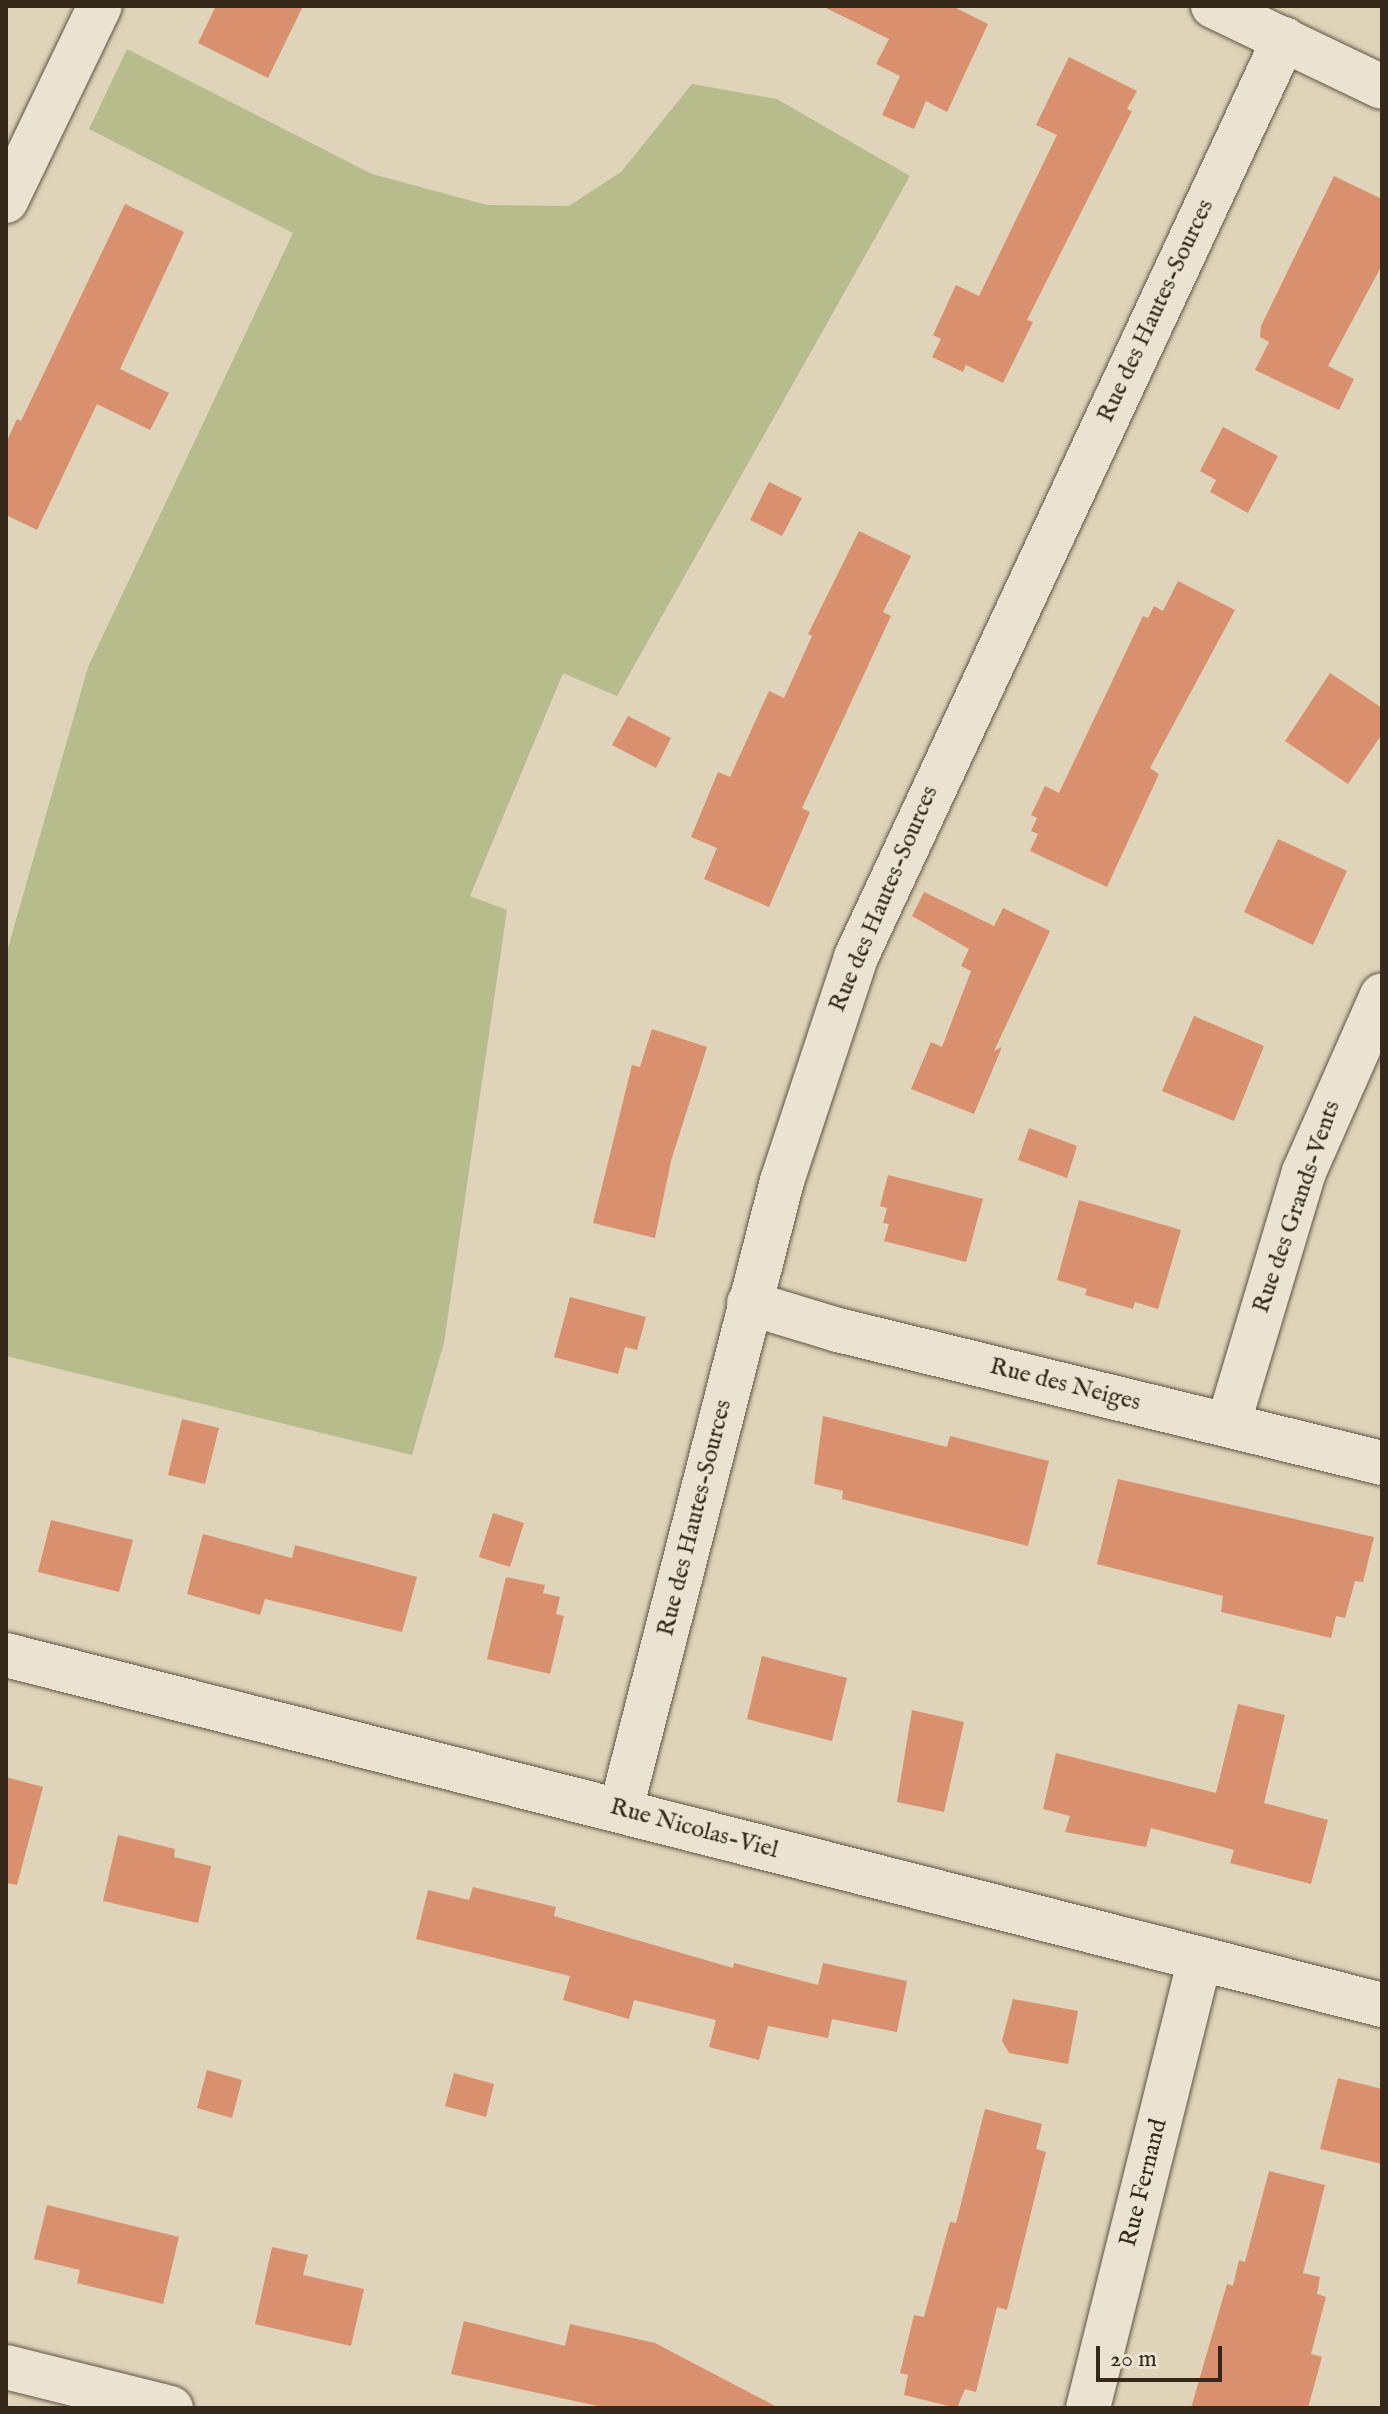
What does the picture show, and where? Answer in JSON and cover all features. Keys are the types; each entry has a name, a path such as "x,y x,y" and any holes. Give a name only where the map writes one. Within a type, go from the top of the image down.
{"street":[{"path":"6,201 100,6"},
{"path":"1213,6 1382,87"},
{"name":"Rue des Hautes-Sources","path":"621,1809 749,1303 816,1067 856,957 1284,39"},
{"name":"Rue des Grands-Vents","path":"1228,1425 1304,1172 1382,995"},
{"name":"Rue des Neiges","path":"749,1303 1382,1463"},
{"name":"Rue Nicolas-Viel","path":"6,1655 1382,2005"},
{"name":"Rue Fernand","path":"1088,2408 1200,1959"},
{"path":"6,2367 171,2408"}],"green space":[{"path":"127,49 372,174 487,205 569,206 621,172 692,84 777,99 910,176 617,696 563,673 470,896 507,910 444,1343 412,1455 6,1356 6,955 88,667 293,233 89,129"}],"building":[{"path":"216,6 303,6 268,78 198,43"},
{"path":"822,6 952,6 988,24 947,112 926,101 914,129 882,115 900,76 876,64 889,39"},
{"path":"1069,57 1137,91 1127,109 1132,111 1027,320 1033,322 1003,383 966,365 963,372 932,357 941,339 933,335 956,285 979,296 1057,135 1036,125"},
{"path":"1334,176 1382,199 1382,265 1328,366 1354,379 1339,410 1255,370 1269,342 1260,337 1261,326"},
{"path":"125,204 184,232 120,369 169,393 150,430 97,404 37,530 6,515 6,443 17,419 21,421"},
{"path":"1223,427 1278,456 1248,513 1210,492 1216,480 1200,471"},
{"path":"769,482 802,498 782,536 750,520"},
{"path":"859,531 911,556 883,612 891,616 802,808 810,812 769,907 704,879 717,848 691,837 718,772 730,777 769,691 784,698 812,636 808,634"},
{"path":"1178,581 1235,610 1150,768 1159,774 1107,887 1030,851 1038,834 1031,831 1037,818 1031,815 1045,786 1059,793 1143,616 1148,618 1154,606 1163,611"},
{"path":"1330,673 1382,708 1382,734 1348,784 1285,741"},
{"path":"628,716 671,738 656,768 612,745"},
{"path":"1278,839 1347,871 1313,945 1244,912"},
{"path":"924,892 994,926 1003,908 1050,931 994,1051 1002,1047 974,1114 911,1089 931,1042 942,1047 971,971 961,966 969,949 912,916"},
{"path":"1194,1016 1264,1046 1234,1121 1162,1091"},
{"path":"652,1029 707,1047 671,1161 655,1238 593,1223 632,1065 640,1067"},
{"path":"1029,1128 1077,1146 1067,1178 1018,1160"},
{"path":"888,1175 983,1199 966,1262 884,1241 889,1224 883,1223 887,1208 880,1206"},
{"path":"1079,1200 1181,1230 1158,1309 1135,1302 1133,1309 1085,1295 1087,1289 1057,1280"},
{"path":"570,1297 646,1317 637,1350 625,1347 618,1374 554,1357"},
{"path":"823,1416 947,1447 950,1436 1049,1461 1028,1546 842,1499 843,1491 814,1484"},
{"path":"182,1419 219,1428 205,1484 168,1475"},
{"path":"1118,1479 1374,1537 1363,1582 1355,1581 1345,1618 1336,1616 1331,1638 1221,1612 1223,1596 1097,1564"},
{"path":"493,1513 524,1523 510,1567 479,1557"},
{"path":"51,1520 133,1540 119,1592 38,1572"},
{"path":"203,1534 292,1558 295,1545 417,1577 402,1632 265,1599 260,1615 187,1594"},
{"path":"506,1577 545,1585 543,1593 560,1597 556,1614 564,1616 550,1674 487,1659"},
{"path":"762,1656 847,1678 832,1741 747,1719"},
{"path":"1238,1704 1285,1715 1264,1803 1328,1820 1311,1884 1230,1863 1234,1850 1151,1828 1146,1847 1065,1832 1070,1816 1043,1809 1056,1753 1216,1793"},
{"path":"912,1710 964,1722 944,1812 897,1802"},
{"path":"6,1777 43,1787 17,1885 6,1883"},
{"path":"118,1835 175,1849 174,1857 211,1866 198,1923 103,1901"},
{"path":"473,1887 556,1907 554,1916 733,1968 734,1963 818,1985 823,1963 907,1981 897,2032 832,2019 828,2038 768,2026 759,2060 709,2047 716,2020 634,2000 629,2019 563,2000 570,1976 416,1939 428,1890 469,1900"},
{"path":"1013,1999 1078,2011 1068,2064 1009,2053 1002,2041"},
{"path":"207,2070 242,2080 232,2118 197,2108"},
{"path":"454,2073 494,2084 486,2117 445,2106"},
{"path":"1338,2078 1382,2089 1382,2164 1320,2149"},
{"path":"985,2109 1042,2124 1036,2149 1046,2152 1007,2310 997,2307 976,2392 965,2389 957,2408 904,2395 908,2375 900,2373 914,2315 924,2317 950,2222 956,2223"},
{"path":"1269,2171 1325,2185 1303,2273 1320,2277 1317,2294 1326,2297 1311,2354 1322,2357 1308,2408 1191,2408 1227,2284 1233,2286 1239,2260 1245,2262"},
{"path":"47,2205 179,2237 163,2304 77,2283 80,2270 34,2259"},
{"path":"272,2247 308,2255 303,2275 364,2289 351,2346 255,2324"},
{"path":"464,2321 565,2346 570,2324 655,2343 779,2408 607,2408 451,2374"}]}
